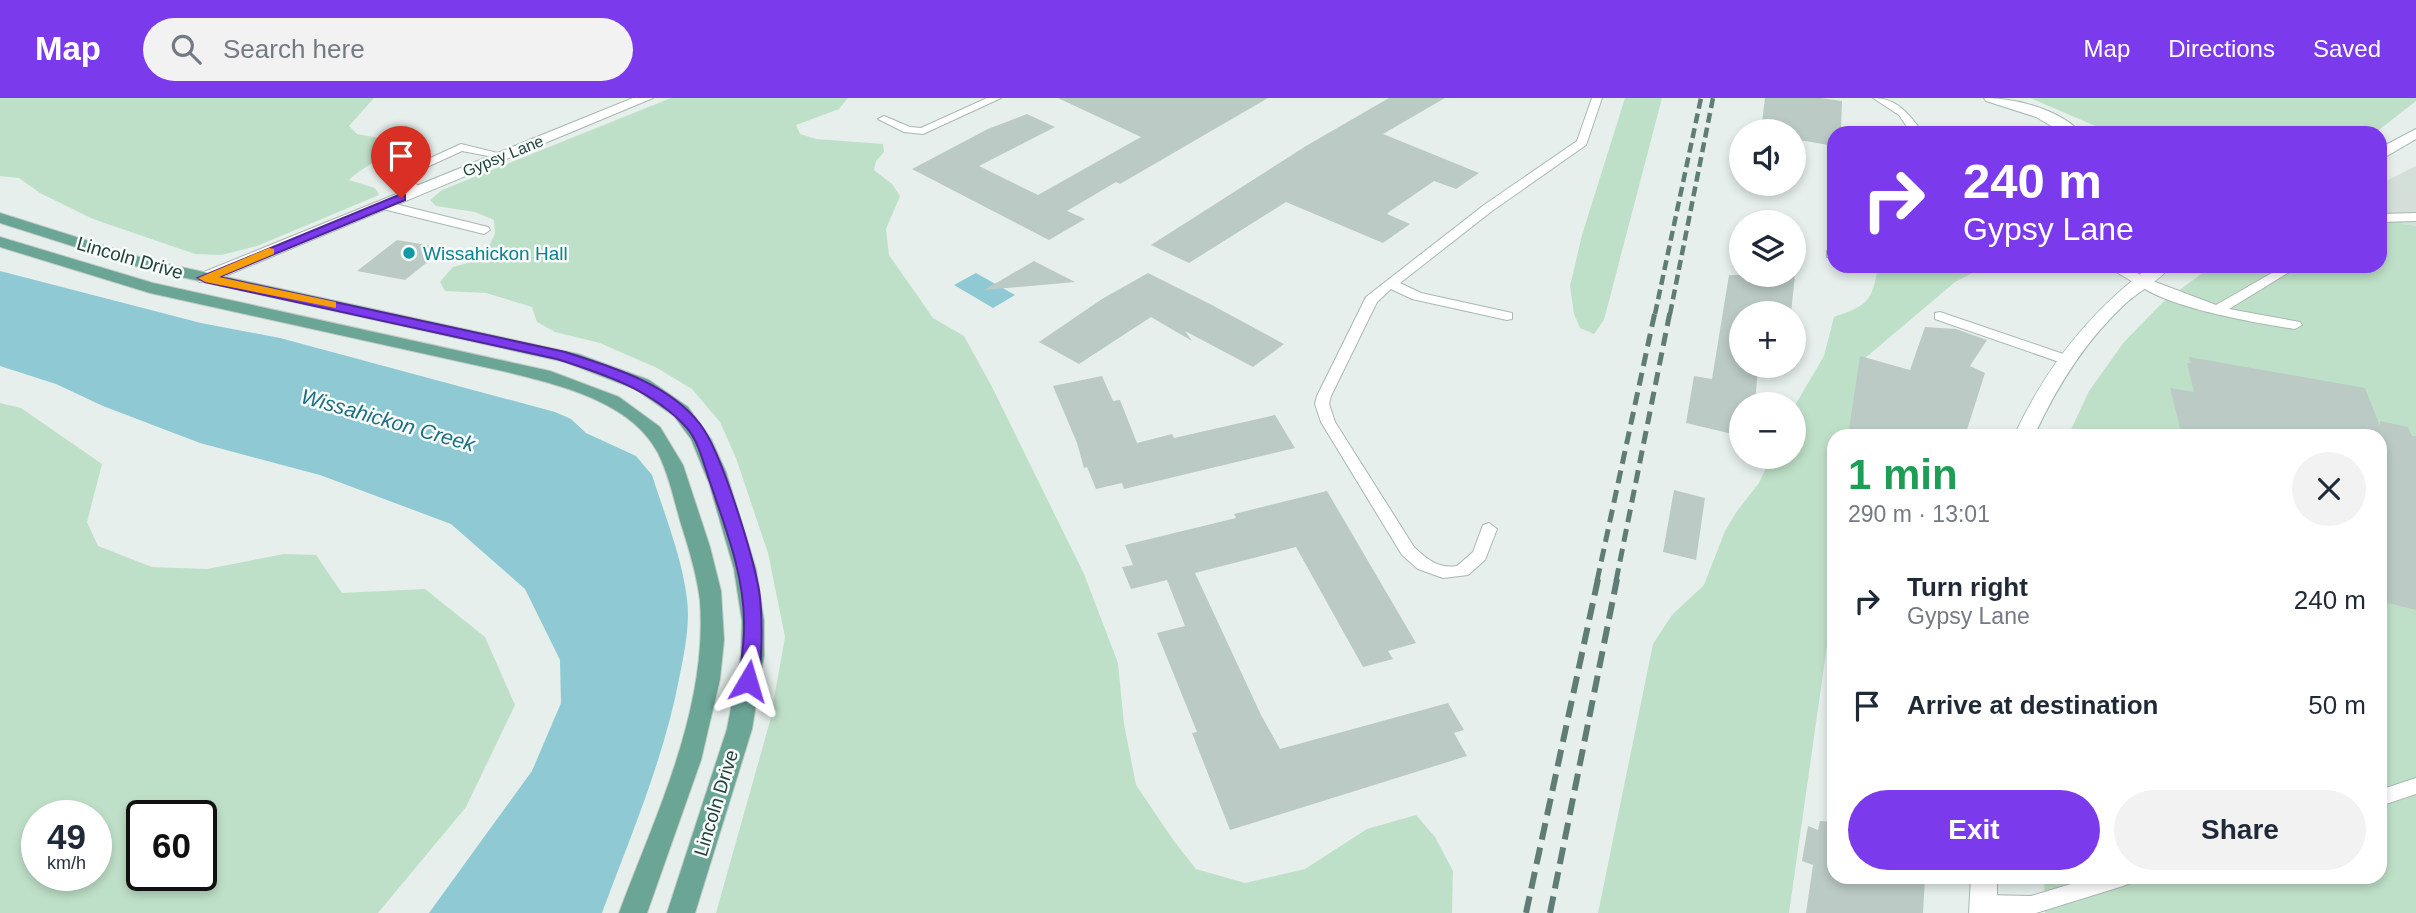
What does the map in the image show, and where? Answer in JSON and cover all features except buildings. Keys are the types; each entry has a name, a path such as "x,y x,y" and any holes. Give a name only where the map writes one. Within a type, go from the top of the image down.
{"main road":[{"name":"Lincoln Drive","path":"0,218 121,257 205,278 586,362 637,383 659,396 694,426 715,468 734,528 750,590 753,623 752,660 742,711 681,913"},
{"name":"Lincoln Drive","path":"0,242 131,283 544,376 610,400 645,423 660,439 678,477 707,577 711,602 712,658 688,757 633,913"}],"street":[{"name":"Gypsy Lane","path":"205,278 646,98"},
{"path":"1991,98 2041,114 2062,126"},
{"path":"2387,151 2416,133"},
{"path":"2127,273 2140,281"},
{"path":"2027,429 2035,411 2067,360 2108,309 2151,273"}],"lane":[{"path":"884,119 908,130 923,131 996,98"},
{"path":"1489,529 1480,554 1469,567 1452,572 1434,571 1421,565 1408,551 1324,414 1324,396 1371,300 1488,208 1582,143 1597,98"},
{"path":"1878,98 1903,113 1912,126"},
{"path":"418,191 397,176 461,148 504,156"},
{"path":"383,205 484,230"},
{"path":"2387,218 2416,216"},
{"path":"2215,311 2281,273"},
{"path":"2140,281 2174,297 2215,311 2295,325"},
{"path":"1390,284 1417,296 1507,316"},
{"path":"1940,316 2067,360"},
{"path":"2387,795 2416,786"},
{"path":"1984,898 2031,905 2100,884"}],"shaded area":[{"path":"2416,166 2416,226 2403,224 2387,208 2387,180"}],"green space":[{"path":"0,98 374,98 349,126 357,134 400,142 349,180 375,188 379,195 257,246 221,255 195,254 93,219 40,193 19,178 0,176"},
{"path":"671,98 848,98 839,109 796,125 800,134 816,139 883,144 884,152 876,161 874,170 892,184 900,196 886,229 889,255 933,318 964,336 992,387 1084,574 1118,663 1124,724 1136,785 1196,869 1245,883 1305,869 1367,829 1416,815 1435,837 1453,871 1452,913 716,913 770,721 785,637 768,553 736,458 720,422 692,389 657,368 600,343 555,332 537,322 532,307 486,293 445,291 440,282 453,267 482,259 495,234 494,220 475,212 436,206 430,200 442,190"},
{"path":"1625,98 1662,98 1604,320 1594,334 1580,328 1574,314 1570,286 1582,235"},
{"path":"2030,98 2416,98 2416,101 2384,126 2096,126"},
{"path":"2387,208 2403,224 2416,226 2416,913 2045,913 2044,884 2387,884 2387,429 2071,429 2089,391 2124,342 2162,303 2203,273 2387,273"},
{"path":"1876,273 1972,273 1955,282 1864,359 1858,429 1827,429 1827,645 1789,913 1598,913 1653,644 1672,615 1704,585 1725,531 1759,483 1765,469 1806,469 1806,392 1803,392 1824,356 1834,317 1861,305 1870,295"},
{"path":"0,403 21,408 102,464 87,522 98,546 152,567 207,569 284,554 316,555 342,593 425,589 485,637 515,705 466,807 378,913 0,913"}],"water":[{"name":"Wissahickon Creek","path":"0,271 201,323 280,338 555,412 571,419 586,433 636,456 652,475 672,537 685,583 687,627 682,665 666,735 602,913 429,913 532,771 561,703 560,660 525,589 451,524 320,475 200,443 103,406 56,384 0,366"},
{"path":"976,273 1015,295 993,308 954,285"}],"railway":[{"path":"1655,314 1701,98"},
{"path":"1670,314 1713,98"},
{"path":"1597,581 1655,312"},
{"path":"1616,581 1670,312"},
{"path":"1526,913 1598,579"},
{"path":"1550,913 1617,579"}],"slow traffic":[{"path":"269,251 205,278 331,305"}],"place":[{"name":"Wissahickon Hall","path":"409,253"}],"route":[{"path":"401,198 205,278 560,355 611,371 659,396 694,426 705,445 734,528 750,590 753,623 752,660 748,681"}]}
